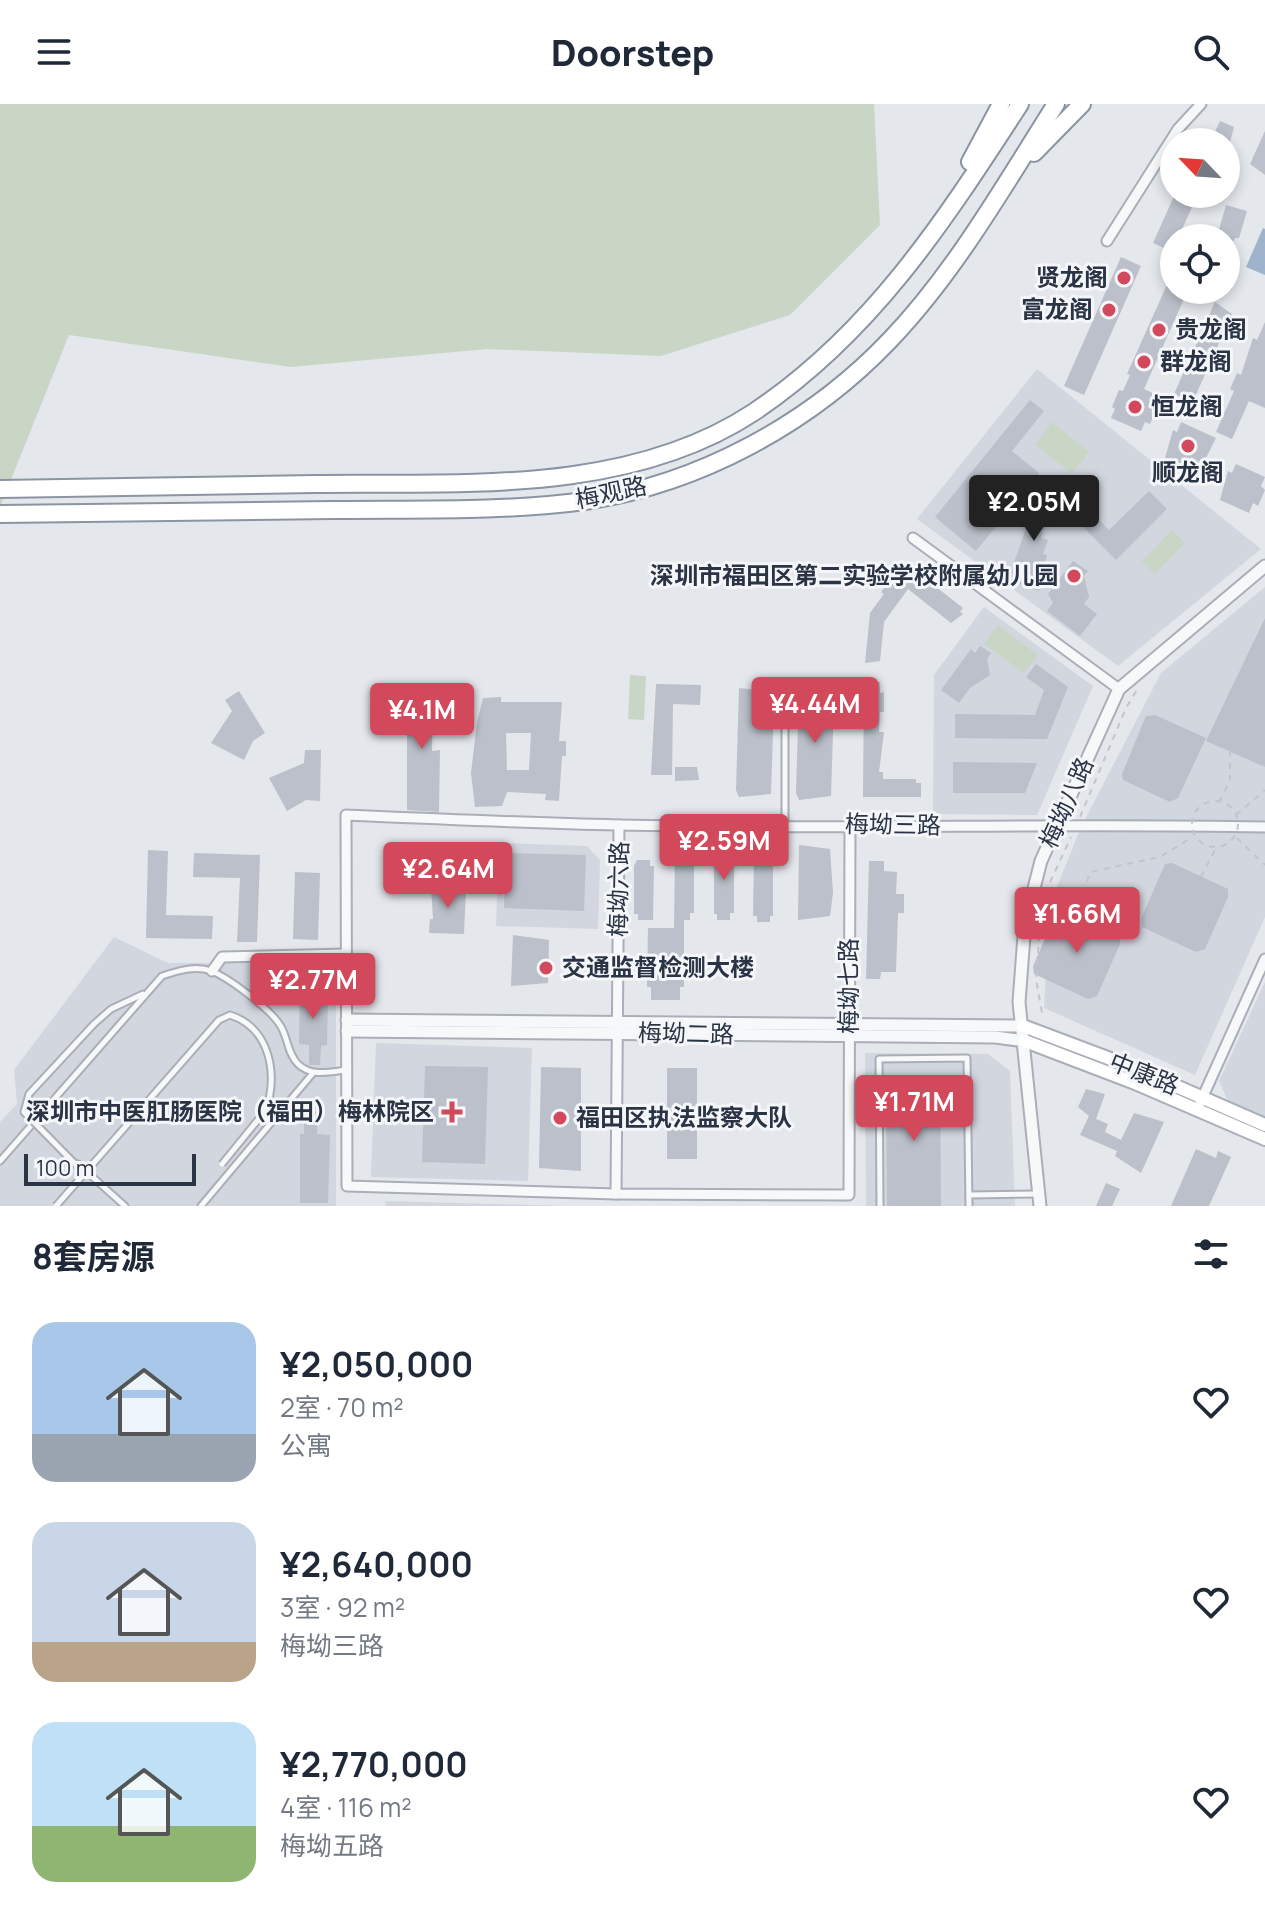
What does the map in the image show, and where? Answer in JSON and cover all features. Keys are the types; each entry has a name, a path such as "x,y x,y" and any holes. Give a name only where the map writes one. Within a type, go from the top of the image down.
{"highway":[{"path":"930,236 1001,104"},
{"name":"梅观路","path":"0,489 513,480 621,466 671,453 740,420 798,379 844,340 890,292 1020,104"},
{"name":"梅观路","path":"0,514 539,505 586,500 675,479 768,436 812,409 891,340 939,281 1056,104"},
{"path":"990,207 1030,157 1082,104"}],"main road":[{"name":"中康路","path":"1023,1026 1200,1103 1265,1139"},
{"name":"中康路","path":"1025,1041 1265,1125"}],"street":[{"path":"1107,241 1182,122 1201,104"},
{"path":"913,538 1119,689"},
{"name":"梅坳八路","path":"1038,1200 1019,1002 1025,923 1041,861 1119,689 1265,566"},
{"name":"梅坳三路","path":"346,954 346,815 619,825 1056,827 1077,823 1265,827"},
{"name":"梅坳七路","path":"779,1201 849,1195 850,824"},
{"name":"梅坳六路","path":"616,1194 619,825"},
{"path":"212,971 222,957 346,954 347,1186 779,1201"},
{"path":"1200,1103 1265,959"},
{"name":"梅坳二路","path":"347,1026 848,1030 1025,1041"},
{"name":"梅坳二路","path":"848,1030 1023,1026"}],"lane":[{"path":"785,698 785,824"},
{"path":"0,1161 162,976 199,969 212,971 271,1013 282,1027 290,1053 299,1066 313,1073 347,1070"},
{"path":"85,1174 24,1112 29,1094 94,1024 127,1000 147,993"},
{"path":"56,1206 219,1020 230,1015 244,1020 268,1048 269,1100 266,1110 222,1164"},
{"path":"880,1206 879,1059 967,1058 969,1206"},
{"path":"201,1206 313,1073"},
{"path":"33,1124 125,1206"},
{"path":"969,1195 1038,1200"}],"path":[{"path":"1082,812 1126,708 1144,680"},
{"path":"1216,848 1202,843 1195,835 1192,823 1198,809 1219,802 1230,781 1230,752"},
{"path":"1265,790 1236,815 1235,836 1265,865"},
{"path":"1219,802 1236,815"},
{"path":"1042,1013 1036,979 1039,917 1048,887 1072,835"},
{"path":"1076,916 1090,872 1160,857 1195,835"},
{"path":"1201,877 1216,848 1235,836"}],"shaded area":[{"path":"1037,369 1261,549 1118,666 917,519"},
{"path":"1265,587 1265,917 1195,1075 1044,1008 1050,904 1081,827 1161,673"},
{"path":"984,607 1093,686 1037,815 933,814 934,675"},
{"path":"499,843 587,846 600,860 598,929 496,926"},
{"path":"114,937 168,963 336,962 336,1206 0,1206 0,1122 17,1104 14,1070"},
{"path":"1265,982 1265,1118 1228,1101 1219,1081"},
{"name":"深圳市中医肛肠医院（福田）梅林院区","path":"376,1043 532,1048 528,1181 371,1177"},
{"path":"865,1053 988,1054 1010,1071 1015,1206 866,1206"},
{"path":"385,1201 533,1205 567,1206 386,1206"}],"green space":[{"path":"0,104 874,104 880,225 790,315 661,356 487,349 291,367 69,335 0,507"},
{"path":"1052,422 1089,452 1072,474 1035,444"},
{"path":"1172,530 1185,543 1155,574 1142,561"},
{"path":"998,625 1038,655 1024,673 984,644"},
{"path":"630,675 646,676 644,720 628,719"}],"water":[{"path":"1265,229 1265,275 1246,267"}],"building":[{"path":"1220,121 1234,127 1234,128 1217,128"},
{"path":"1265,131 1265,175 1250,164"},
{"path":"1169,208 1192,208 1184,224 1162,224"},
{"path":"1225,208 1247,211 1240,235 1240,224 1221,224"},
{"path":"1160,227 1160,246 1153,243"},
{"path":"1121,257 1141,266 1084,395 1064,386"},
{"path":"1160,300 1160,304 1182,304 1144,389 1157,395 1153,405 1157,407 1150,424 1145,422 1141,431 1111,418 1119,390 1123,391 1130,375 1127,374"},
{"path":"1214,304 1218,304 1232,314 1194,399 1174,394"},
{"path":"1265,322 1265,408 1249,401 1232,439 1216,432 1234,391 1230,389 1237,373 1241,375 1253,338 1257,340"},
{"path":"1030,400 1044,411 1012,451 1039,473 976,551 935,517"},
{"name":"顺龙阁","path":"1181,422 1216,438 1203,464 1199,462 1195,472 1165,458 1173,430 1177,432"},
{"path":"1236,464 1265,477 1261,486 1265,490 1258,506 1253,503 1249,513 1220,500 1228,471 1232,473"},
{"path":"1041,485 1058,491 1041,538 1048,540 1043,554 1047,555 1039,591 1008,580"},
{"path":"1149,491 1167,509 1116,560 1082,526 1094,515 1109,530"},
{"name":"深圳市福田区第二实验学校附属幼儿园","path":"1073,561 1088,571 1084,576 1089,597 1084,604 1097,614 1080,636 1047,611 1053,603 1048,594"},
{"path":"913,569 963,608 960,612 963,614 951,623 908,589 884,622 880,661 865,663 870,613 889,581 895,586"},
{"path":"1265,618 1265,767 1206,741"},
{"path":"980,646 991,653 987,659 990,675 970,688 959,703 941,690 971,649 975,653"},
{"path":"1036,664 1068,687 1047,739 955,738 955,714 1035,715 1044,690 1026,677"},
{"path":"864,682 880,682 880,693 884,692 884,712 880,712 879,732 884,732 879,772 883,772 883,779 916,779 916,783 921,783 921,797 863,797"},
{"path":"433,684 432,751 440,750 439,812 407,810 407,685"},
{"path":"656,684 701,685 700,705 673,704 672,775 651,775"},
{"path":"739,688 772,692 771,794 739,797 736,790"},
{"path":"239,691 265,733 253,741 244,760 211,743 232,711 225,700"},
{"path":"799,691 832,694 831,796 799,800 796,793"},
{"path":"501,697 501,702 562,702 559,741 566,741 566,756 562,756 559,801 545,800 546,794 507,792 502,806 475,807 471,773 483,698","holes":["506,733 531,733 529,770 507,770"]},
{"path":"1155,715 1206,738 1178,798 1170,802 1123,780 1122,774 1146,716"},
{"path":"305,750 321,750 320,801 306,800 287,811 269,778 304,763"},
{"path":"953,762 1037,763 1025,793 953,793"},
{"path":"675,767 697,767 699,780 675,781"},
{"path":"678,845 691,845 691,851 694,851 694,913 690,913 690,920 684,920 684,987 680,987 680,1000 651,1000 651,987 647,987 648,928 674,928 675,851 678,851"},
{"path":"718,845 731,845 730,851 734,851 734,913 730,913 730,920 717,920 717,914 714,914 714,851 718,851"},
{"path":"799,845 830,849 833,893 830,916 798,920"},
{"path":"770,847 770,854 773,854 773,916 770,916 770,922 757,922 757,916 753,916 754,854 757,854 757,848"},
{"path":"148,850 168,851 166,915 213,916 212,939 146,938"},
{"path":"194,853 260,855 257,942 237,942 240,878 193,877"},
{"path":"506,853 586,855 584,911 504,908"},
{"path":"637,860 650,860 650,866 654,866 653,920 638,920 638,914 634,914 634,866"},
{"path":"869,861 884,861 884,871 897,872 896,894 904,894 904,913 898,913 896,972 881,972 880,979 866,979"},
{"path":"1172,863 1228,889 1228,897 1205,949 1196,952 1142,927 1141,919 1165,864"},
{"path":"295,872 320,873 318,940 293,939"},
{"path":"431,886 466,887 464,934 429,933 430,919 433,919"},
{"path":"1064,910 1120,936 1120,944 1097,996 1088,999 1034,974 1033,966 1057,911"},
{"path":"513,935 549,940 548,983 511,986"},
{"path":"300,977 311,977 311,996 328,996 327,1045 321,1046 320,1065 309,1065 309,1045 299,1044"},
{"path":"425,1066 488,1067 485,1164 422,1162"},
{"name":"福田区执法监察大队","path":"541,1067 581,1068 581,1171 539,1168"},
{"path":"667,1068 697,1068 697,1159 667,1159"},
{"path":"940,1079 941,1206 887,1206 886,1080"},
{"path":"1086,1089 1105,1094 1096,1119 1108,1124 1105,1132 1121,1140 1134,1113 1164,1122 1141,1173 1115,1156 1117,1151 1080,1135 1089,1116 1078,1107"},
{"path":"304,1112 318,1112 317,1134 330,1135 328,1203 300,1203 300,1134 304,1134"},
{"path":"1196,1149 1216,1158 1218,1151 1231,1157 1209,1206 1171,1206"},
{"path":"1106,1183 1120,1189 1112,1206 1096,1206"}],"place":[{"name":"贤龙阁","path":"1124,278"},
{"name":"富龙阁","path":"1109,310"},
{"name":"贵龙阁","path":"1159,330"},
{"name":"群龙阁","path":"1144,362"},
{"name":"恒龙阁","path":"1135,407"},
{"name":"顺龙阁","path":"1188,446"},
{"name":"深圳市福田区第二实验学校附属幼儿园","path":"1074,576"},
{"name":"交通监督检测大楼","path":"546,968"},
{"name":"深圳市中医肛肠医院（福田）梅林院区","path":"452,1112"},
{"name":"福田区执法监察大队","path":"560,1118"}]}
